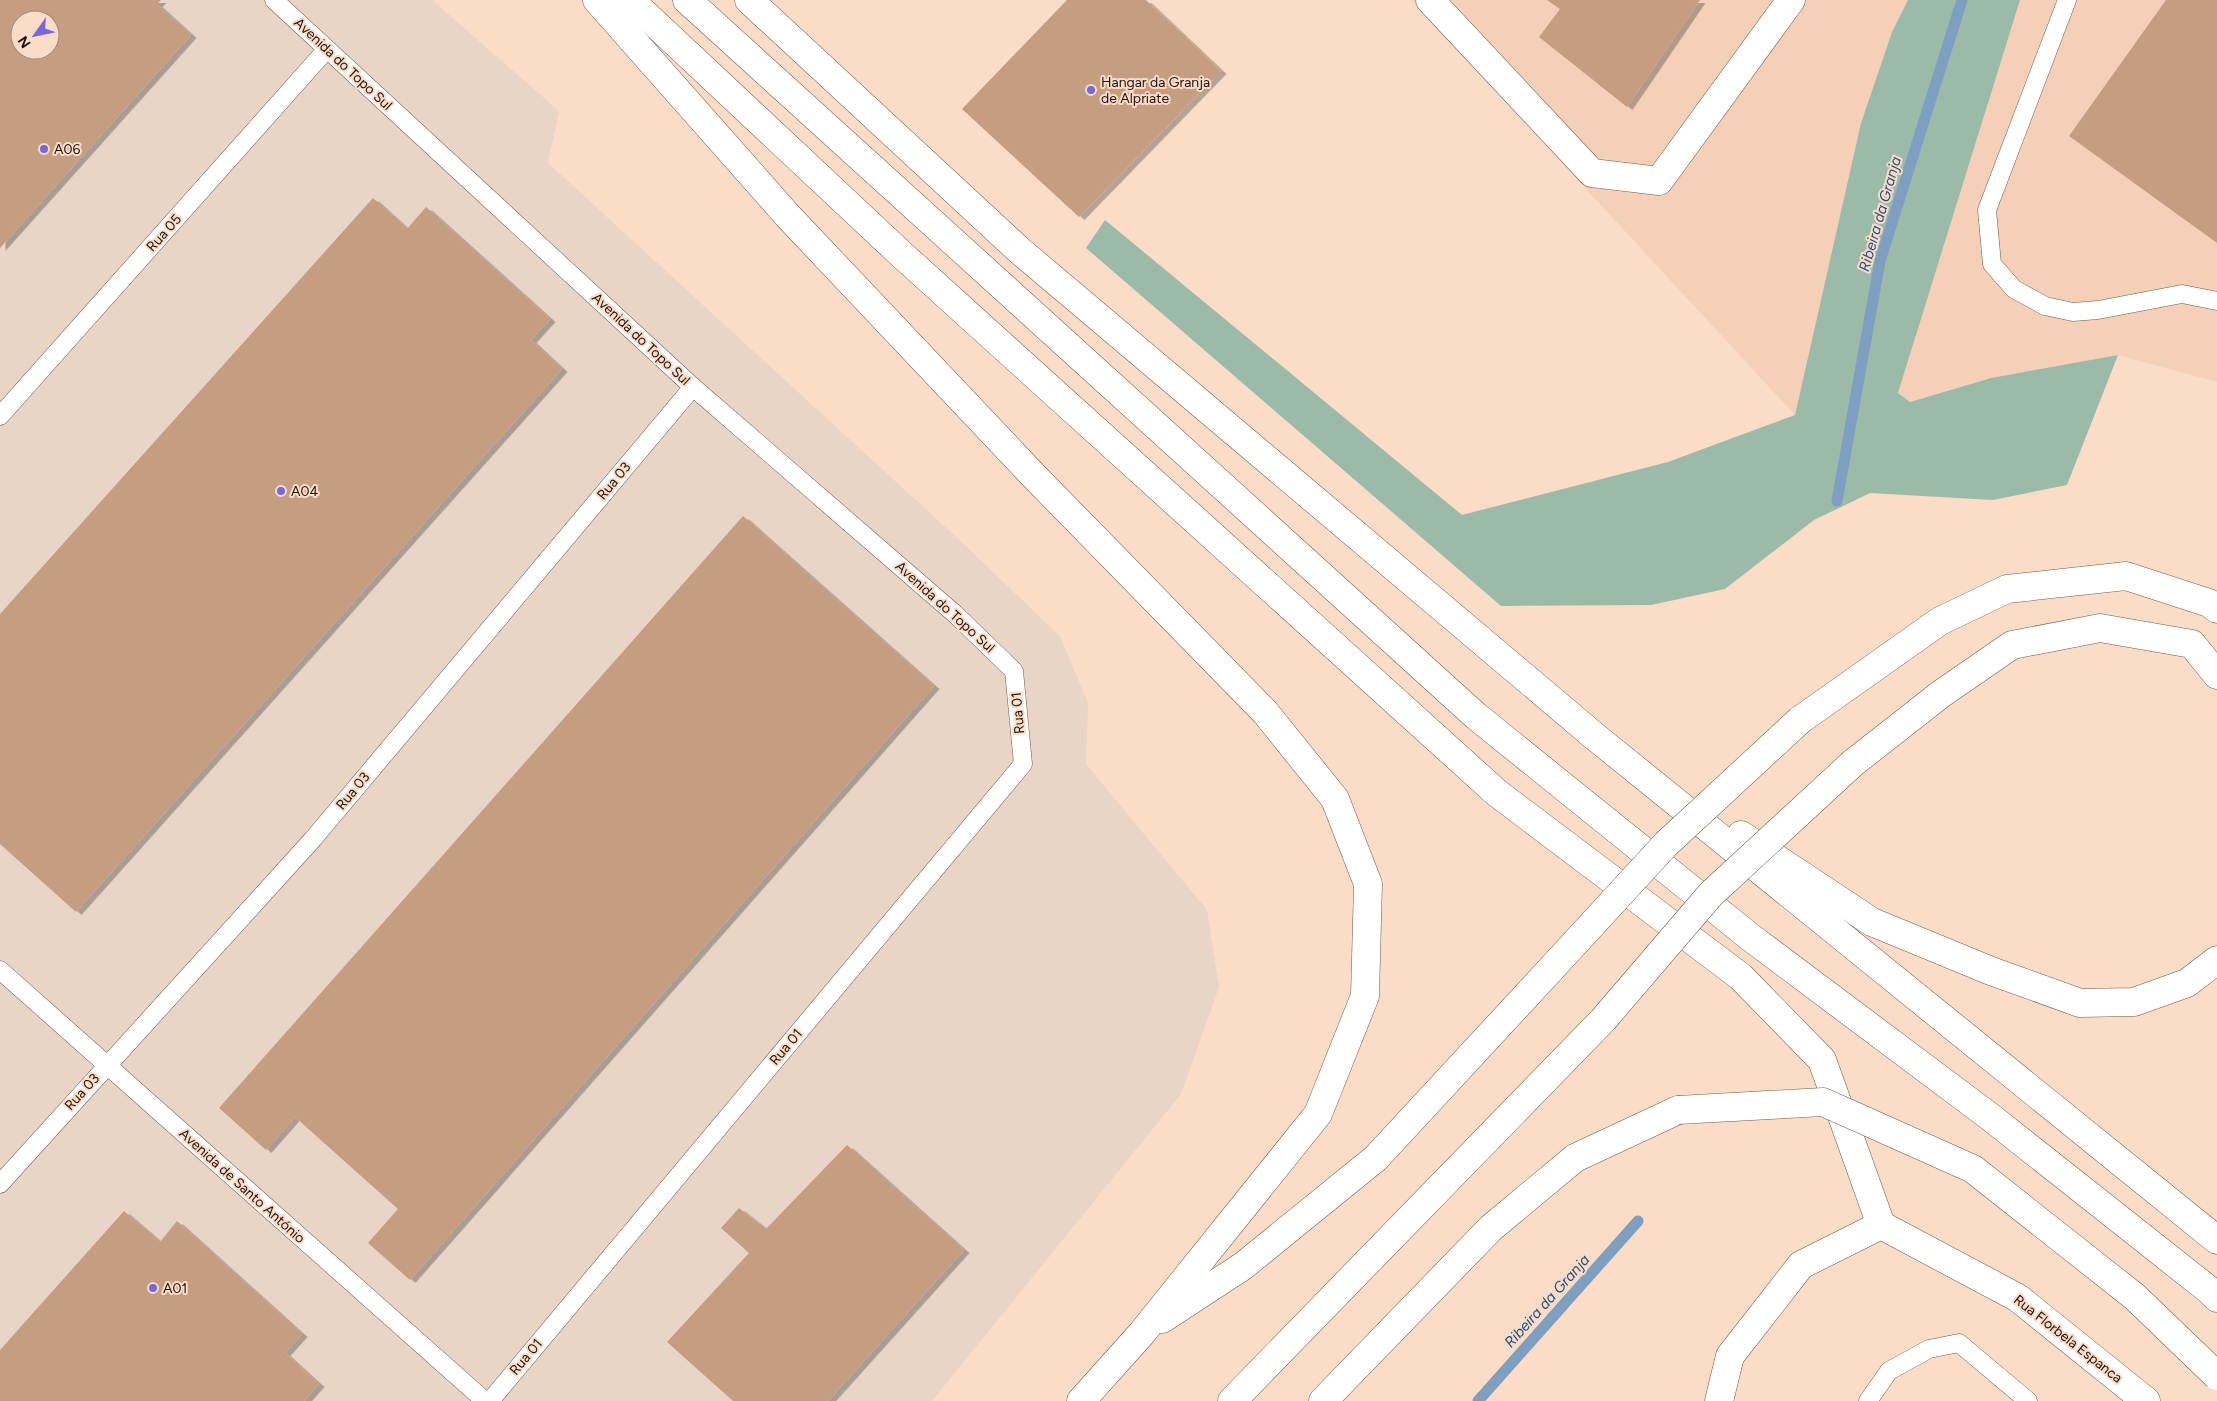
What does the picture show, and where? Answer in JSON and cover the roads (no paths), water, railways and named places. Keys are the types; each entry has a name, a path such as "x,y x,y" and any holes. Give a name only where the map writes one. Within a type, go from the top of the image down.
{"main road":[{"path":"597,0 787,215 1032,474 1265,712 1335,799 1368,884 1365,996 1318,1114 1142,1333 1081,1401"},
{"path":"630,0 901,254 1497,793 1741,977 1822,1060 1881,1225 1801,1265 1730,1356 1719,1401"},
{"path":"687,0 1476,716 1750,938 1989,1116 2201,1283 2217,1298"},
{"path":"749,0 1019,250 1593,735 2217,1240"},
{"path":"1430,0 1592,173 1659,181 1791,0"},
{"path":"1142,1333 1243,1266 1376,1158 1666,844 1800,720 1940,621 2007,589 2126,576 2209,603 2217,609"},
{"path":"1232,1401 1603,1020 1711,894 1853,763 1941,694 2012,645 2100,628 2192,644 2217,675"},
{"path":"1593,735 1872,922 1992,971 2080,1003 2134,1002 2187,983 2217,960"},
{"path":"1323,1401 1491,1228 1575,1158 1678,1110 1823,1102 1973,1169 2134,1297 2217,1376"},
{"name":"Rua Florbela Espanca","path":"1881,1225 2018,1298 2146,1401"}],"lane":[{"name":"Avenida do Topo Sul","path":"274,0 693,387 955,614 1014,671"},
{"path":"2067,0 1987,210 1992,264 2014,289 2045,306 2073,312 2098,310 2182,294 2217,301"},
{"name":"Rua 05","path":"0,416 327,49"},
{"name":"Rua 03","path":"0,1184 312,839 693,387"},
{"name":"Rua 01","path":"490,1401 1023,764 1014,671"},
{"name":"Avenida de Santo António","path":"0,970 484,1401"},
{"path":"1868,1401 1889,1371 1929,1349 1958,1343 2028,1401"}],"waterway":[{"name":"Ribeira da Granja","path":"1837,501 1880,261 1962,0"},
{"name":"Ribeira da Granja","path":"1478,1401 1638,1221"}],"place":[{"name":"Hangar da Granja de Alpriate","path":"1091,90"},
{"name":"A06","path":"44,149"},
{"name":"A04","path":"281,491"},
{"name":"A01","path":"153,1288"}]}
